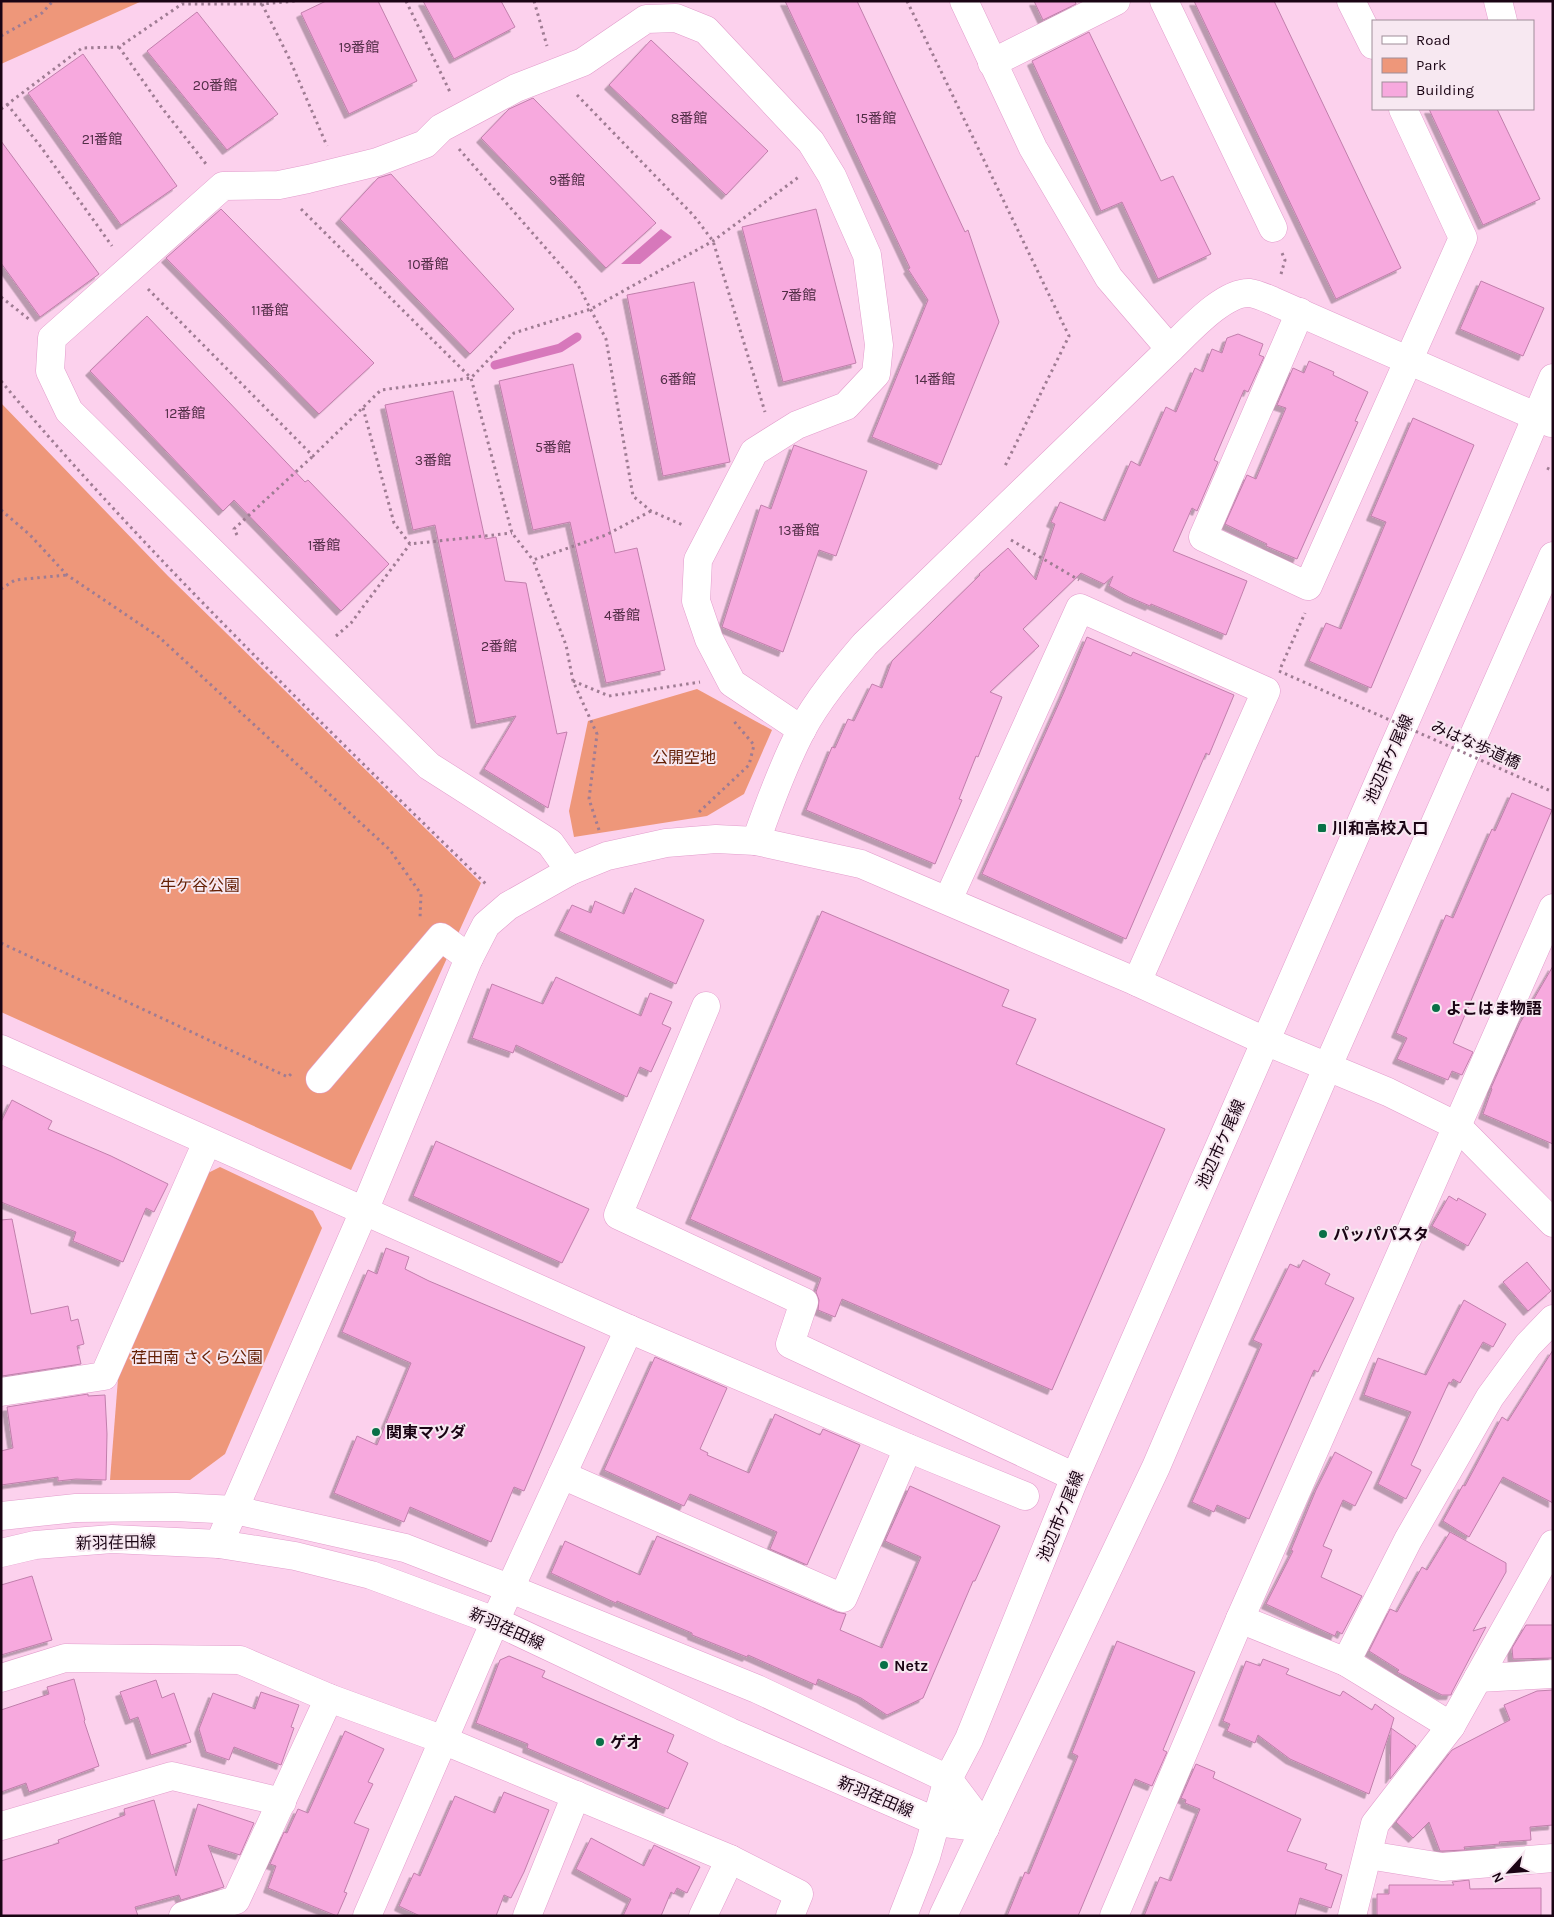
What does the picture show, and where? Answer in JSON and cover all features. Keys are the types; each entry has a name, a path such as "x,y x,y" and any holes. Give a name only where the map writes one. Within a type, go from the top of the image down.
{"street":[{"path":"964,1 1033,148 1109,278 1170,349"},
{"path":"992,62 1116,1"},
{"path":"1164,1 1273,228"},
{"path":"1351,1 1372,44"},
{"path":"1498,1 1503,20"},
{"path":"570,871 550,843 429,766 69,411 50,370 52,338 223,186 279,185 377,162 425,144 452,123 516,88 584,62 646,20 676,18 706,30 812,142 832,176 867,255 879,345 876,374 846,406 797,425 754,452 698,560 696,601 709,639 732,683 802,730"},
{"path":"1300,312 1203,537 1308,586 1463,238 1403,110"},
{"path":"756,841 776,786 802,730 832,683 865,644 1170,349 1215,308 1232,296 1250,293 1273,301 1544,420"},
{"name":"池辺市ケ尾線","path":"903,1916 926,1857 948,1779 969,1739 1075,1477 1478,554 1544,420 1553,378"},
{"path":"943,1916 1156,1467 1327,1068 1553,556"},
{"path":"948,900 1080,608 1272,681 1137,982"},
{"path":"219,1544 364,1210 469,958 486,924 508,906 570,871 607,856 666,843 716,839 756,841 861,864 1137,982 1264,1041 1388,1092 1457,1126 1553,1223"},
{"path":"1114,1916 1240,1619 1553,908"},
{"path":"320,1080 441,937 469,958"},
{"path":"706,1006 618,1215 804,1302 790,1344 1075,1477"},
{"path":"4,1058 207,1142 364,1210 629,1329 908,1448 1026,1496"},
{"path":"1,1392 104,1376 207,1142"},
{"path":"1346,1662 1408,1540 1490,1397 1528,1345 1553,1320"},
{"path":"367,1916 495,1621 629,1329"},
{"path":"562,1475 843,1598 908,1448"},
{"name":"新羽荏田線","path":"1,1516 76,1508 176,1507 235,1510 405,1548 511,1588 757,1689 948,1779"},
{"name":"新羽荏田線","path":"1,1553 35,1545 112,1539 219,1544 295,1556 372,1574 495,1621 730,1732 937,1822 986,1828"},
{"path":"1352,1916 1375,1824 1451,1726 1553,1544"},
{"path":"1240,1619 1346,1662 1451,1726"},
{"path":"1,1678 65,1658 240,1660 329,1698 444,1740 730,1860 799,1894 790,1916"},
{"path":"1478,1678 1553,1674"},
{"path":"183,1916 236,1900 329,1698"},
{"path":"1,1826 172,1776 282,1802"},
{"path":"948,1779 986,1828"},
{"path":"527,1916 576,1795"},
{"path":"1368,1855 1442,1867 1553,1858"},
{"path":"702,1916 730,1860"}],"path":[{"path":"1,36 42,13 53,1"},
{"path":"1,109 82,48 119,47 182,4 262,4 293,3 296,1"},
{"path":"406,1 452,123 578,285 606,339 633,496 651,511 711,537"},
{"path":"534,1 555,73 694,216 713,241 773,440"},
{"path":"907,1 1069,336 1005,466"},
{"path":"262,4 289,58 338,172"},
{"path":"119,47 162,108 223,186"},
{"path":"7,104 41,147 128,269 313,456"},
{"path":"238,536 234,529 381,390 471,378 514,333 590,309 713,241 822,159"},
{"path":"279,185 471,378 512,533 533,560 566,644 573,681 597,734 589,799 607,856"},
{"path":"1273,228 1285,260 1273,301"},
{"path":"1,297 52,338"},
{"path":"1,381 113,508 224,625 348,750 508,906"},
{"path":"362,408 394,523 410,544"},
{"path":"1547,468 1553,471"},
{"path":"1,510 30,535 67,575 159,637 390,850 421,894 420,918 414,926"},
{"path":"533,560 606,535 651,511"},
{"path":"351,622 410,544 512,533"},
{"path":"1,589 15,580 67,575"},
{"path":"1272,681 1312,597 1308,586"},
{"path":"573,681 609,696 700,682 706,689"},
{"name":"みはな歩道橋","path":"1272,681 1553,792"},
{"path":"666,843 749,765 754,745 730,717"},
{"path":"420,918 441,937"},
{"path":"1,943 288,1077 294,1069"}],"green space":[{"path":"1,1 142,1 1,64"},
{"name":"牛ケ谷公園","path":"1,403 168,576 481,883 351,1170 1,1012"},
{"name":"公開空地","path":"697,689 772,730 744,794 707,816 574,837 569,811 588,721"},
{"name":"荏田南 さくら公園","path":"220,1167 313,1211 322,1228 225,1454 190,1480 110,1480 118,1379 208,1173"}],"shaded area":[{"path":"661,229 672,237 640,264 621,264"}],"building":[{"path":"326,1 378,1 417,81 349,114 301,13"},
{"path":"423,1 501,1 515,27 454,59"},
{"path":"785,1 857,1 965,232 968,230 999,322 941,465 872,437 928,300 908,269 910,268"},
{"path":"1034,1 1075,1 1076,4 1043,20"},
{"path":"1194,1 1274,1 1401,268 1336,299"},
{"path":"197,12 278,114 227,150 147,51"},
{"path":"1089,32 1161,181 1173,176 1211,254 1158,279 1122,202 1101,211 1032,61"},
{"path":"651,40 768,151 726,195 609,85"},
{"path":"83,54 177,186 121,225 28,93"},
{"path":"533,98 656,223 606,268 481,138 509,109"},
{"path":"1429,110 1497,110 1540,199 1483,225"},
{"path":"1,141 99,274 40,317 1,263"},
{"path":"391,174 514,309 470,354 340,219 378,178"},
{"path":"221,209 374,363 319,414 166,258"},
{"path":"816,209 856,363 783,382 742,227"},
{"path":"1481,281 1544,308 1523,356 1460,329"},
{"path":"694,282 730,462 663,476 627,295"},
{"path":"147,316 305,482 308,480 389,564 341,611 234,500 223,511 90,371"},
{"path":"1238,334 1263,344 1259,355 1264,357 1248,392 1244,390 1214,460 1218,462 1197,511 1192,508 1173,551 1247,581 1226,635 1151,604 1150,606 1129,597 1109,586 1113,576 1104,584 1081,573 1023,629 1039,646 990,692 1002,697 978,757 976,756 959,799 962,800 935,864 806,810 832,747 835,748 848,719 854,721 872,684 882,688 892,661 979,574 1008,548 1036,580 1055,524 1051,522 1060,502 1105,521 1131,461 1140,466 1166,407 1176,412 1195,368 1203,372 1212,349 1222,353 1227,338"},
{"path":"1309,361 1334,372 1333,375 1368,392 1355,421 1358,422 1297,559 1266,546 1267,544 1225,524 1247,475 1256,479 1286,408 1277,405 1293,368 1304,373"},
{"path":"573,364 615,553 637,548 665,670 606,683 570,522 533,530 499,381"},
{"path":"453,391 485,539 496,537 505,581 526,583 557,734 567,732 548,808 484,769 516,716 476,724 435,525 413,530 385,405"},
{"path":"1413,418 1474,445 1371,688 1309,661 1326,623 1341,629 1386,522 1371,516"},
{"path":"794,445 867,471 836,556 819,550 783,652 722,627 761,505 771,509"},
{"path":"1087,637 1131,656 1133,652 1234,695 1209,755 1206,753 1126,939 982,874"},
{"path":"1512,793 1552,810 1453,1043 1473,1052 1462,1075 1452,1071 1448,1080 1397,1059 1407,1038 1396,1033 1446,915 1453,918 1492,829 1495,831"},
{"path":"635,888 704,920 676,984 559,931 572,905 591,913 595,901 624,914"},
{"path":"822,911 1009,990 1002,1006 1036,1019 1016,1064 1165,1129 1052,1390 842,1299 835,1317 818,1310 819,1300 816,1292 821,1278 690,1219"},
{"path":"1553,966 1553,1144 1483,1114 1491,1088 1520,1023"},
{"path":"556,977 641,1016 650,993 672,1002 662,1024 671,1028 651,1072 640,1067 627,1097 516,1045 513,1053 472,1038 492,984 543,1004"},
{"path":"12,1100 52,1121 48,1129 111,1156 168,1184 154,1212 146,1208 123,1262 73,1241 76,1232 1,1202 1,1122"},
{"path":"436,1141 589,1209 562,1263 413,1196"},
{"path":"1449,1196 1457,1201 1458,1198 1486,1214 1468,1246 1432,1226"},
{"path":"12,1219 31,1314 68,1306 71,1321 78,1319 84,1344 77,1346 81,1364 2,1376 1,1220"},
{"path":"386,1248 409,1257 405,1269 429,1281 585,1347 524,1491 514,1487 491,1542 410,1507 404,1522 334,1493 357,1436 377,1445 411,1363 342,1332 368,1270 377,1274"},
{"path":"1303,1260 1330,1274 1325,1284 1354,1298 1318,1372 1314,1370 1249,1519 1217,1505 1214,1512 1192,1502 1262,1344 1253,1340 1290,1264 1299,1268"},
{"path":"1527,1262 1551,1291 1528,1311 1503,1282"},
{"path":"1464,1300 1506,1324 1493,1347 1483,1342 1460,1383 1453,1379 1451,1383 1449,1382 1411,1465 1421,1470 1406,1499 1378,1484 1411,1412 1364,1395 1378,1358 1426,1375"},
{"path":"1553,1350 1553,1503 1503,1477 1469,1537 1443,1521 1463,1485 1465,1486 1502,1417 1508,1421"},
{"path":"655,1357 727,1388 700,1449 708,1453 707,1455 749,1473 775,1414 820,1435 823,1429 860,1445 807,1565 770,1549 777,1532 690,1494 684,1506 604,1470"},
{"path":"88,1394 88,1396 105,1395 107,1434 106,1480 76,1479 58,1481 58,1477 1,1485 1,1451 13,1448 7,1407"},
{"path":"1335,1452 1372,1472 1355,1506 1343,1500 1323,1546 1332,1550 1321,1577 1362,1596 1342,1634 1337,1631 1335,1636 1266,1604 1293,1551 1291,1550 1316,1490"},
{"path":"910,1486 1000,1526 975,1581 973,1581 923,1698 887,1715 861,1698 818,1679 816,1685 748,1655 747,1657 692,1635 692,1633 617,1601 616,1603 551,1573 565,1541 640,1575 657,1536 837,1612 846,1614 840,1630 882,1648 921,1557 885,1541"},
{"path":"1450,1532 1506,1563 1506,1572 1473,1631 1486,1627 1451,1695 1442,1695 1397,1672 1399,1670 1369,1651 1390,1609 1397,1612 1422,1567 1427,1570"},
{"path":"32,1576 52,1640 1,1655 1,1585"},
{"path":"1526,1625 1553,1625 1553,1658 1513,1659 1512,1648"},
{"path":"1117,1641 1195,1672 1163,1750 1167,1752 1152,1786 1135,1779 1078,1916 1007,1916 1025,1872 1029,1874 1078,1756 1072,1753"},
{"name":"ゲオ","path":"509,1656 545,1671 542,1677 674,1735 667,1752 688,1763 668,1809 527,1748 528,1744 476,1723 500,1660"},
{"path":"1263,1659 1289,1669 1286,1674 1340,1696 1343,1691 1372,1710 1375,1704 1394,1718 1369,1794 1290,1759 1258,1735 1255,1743 1227,1731 1230,1724 1223,1721 1246,1661 1260,1666"},
{"path":"74,1679 84,1721 99,1766 29,1792 26,1783 1,1792 1,1710 49,1694 47,1687"},
{"path":"156,1680 162,1698 174,1693 191,1742 151,1755 138,1717 130,1720 120,1692"},
{"path":"1553,1690 1553,1825 1530,1827 1531,1840 1464,1847 1465,1850 1440,1851 1429,1822 1413,1838 1396,1822 1452,1750 1510,1720 1504,1705 1537,1691"},
{"path":"261,1692 299,1705 291,1727 294,1728 281,1765 234,1747 229,1760 206,1752 199,1729 213,1693 255,1709"},
{"path":"1391,1728 1416,1746 1390,1779"},
{"path":"345,1731 384,1749 368,1782 373,1784 354,1823 369,1829 344,1892 347,1893 337,1916 268,1888 276,1866 270,1864 284,1832 287,1833 298,1809 308,1813"},
{"path":"1196,1764 1215,1772 1213,1778 1301,1819 1287,1851 1327,1864 1325,1869 1342,1875 1331,1908 1300,1898 1295,1916 1144,1916 1160,1877 1171,1881 1200,1809 1185,1803 1186,1800 1181,1798"},
{"path":"504,1792 549,1810 524,1872 511,1898 504,1895 496,1916 420,1916 399,1906 414,1873 420,1876 455,1796 495,1813"},
{"path":"154,1800 176,1876 198,1804 254,1823 240,1855 208,1845 224,1887 181,1900 179,1895 135,1907 138,1916 1,1916 1,1861 59,1843 58,1840 125,1815 124,1809"},
{"path":"591,1838 644,1866 654,1845 700,1867 687,1893 677,1888 674,1894 671,1892 661,1916 623,1916 631,1899 576,1869"},
{"path":"1469,1880 1470,1889 1541,1888 1541,1916 1377,1916 1377,1894 1389,1894 1389,1885 1454,1885 1452,1882"}],"waterway":[{"path":"495,365 560,348 577,337"}],"place":[{"name":"川和高校入口","path":"1322,828"},
{"name":"よこはま物語","path":"1436,1008"},
{"name":"パッパパスタ","path":"1323,1234"},
{"name":"関東マツダ","path":"376,1432"},
{"name":"Netz","path":"884,1665"},
{"name":"ゲオ","path":"600,1742"}]}
